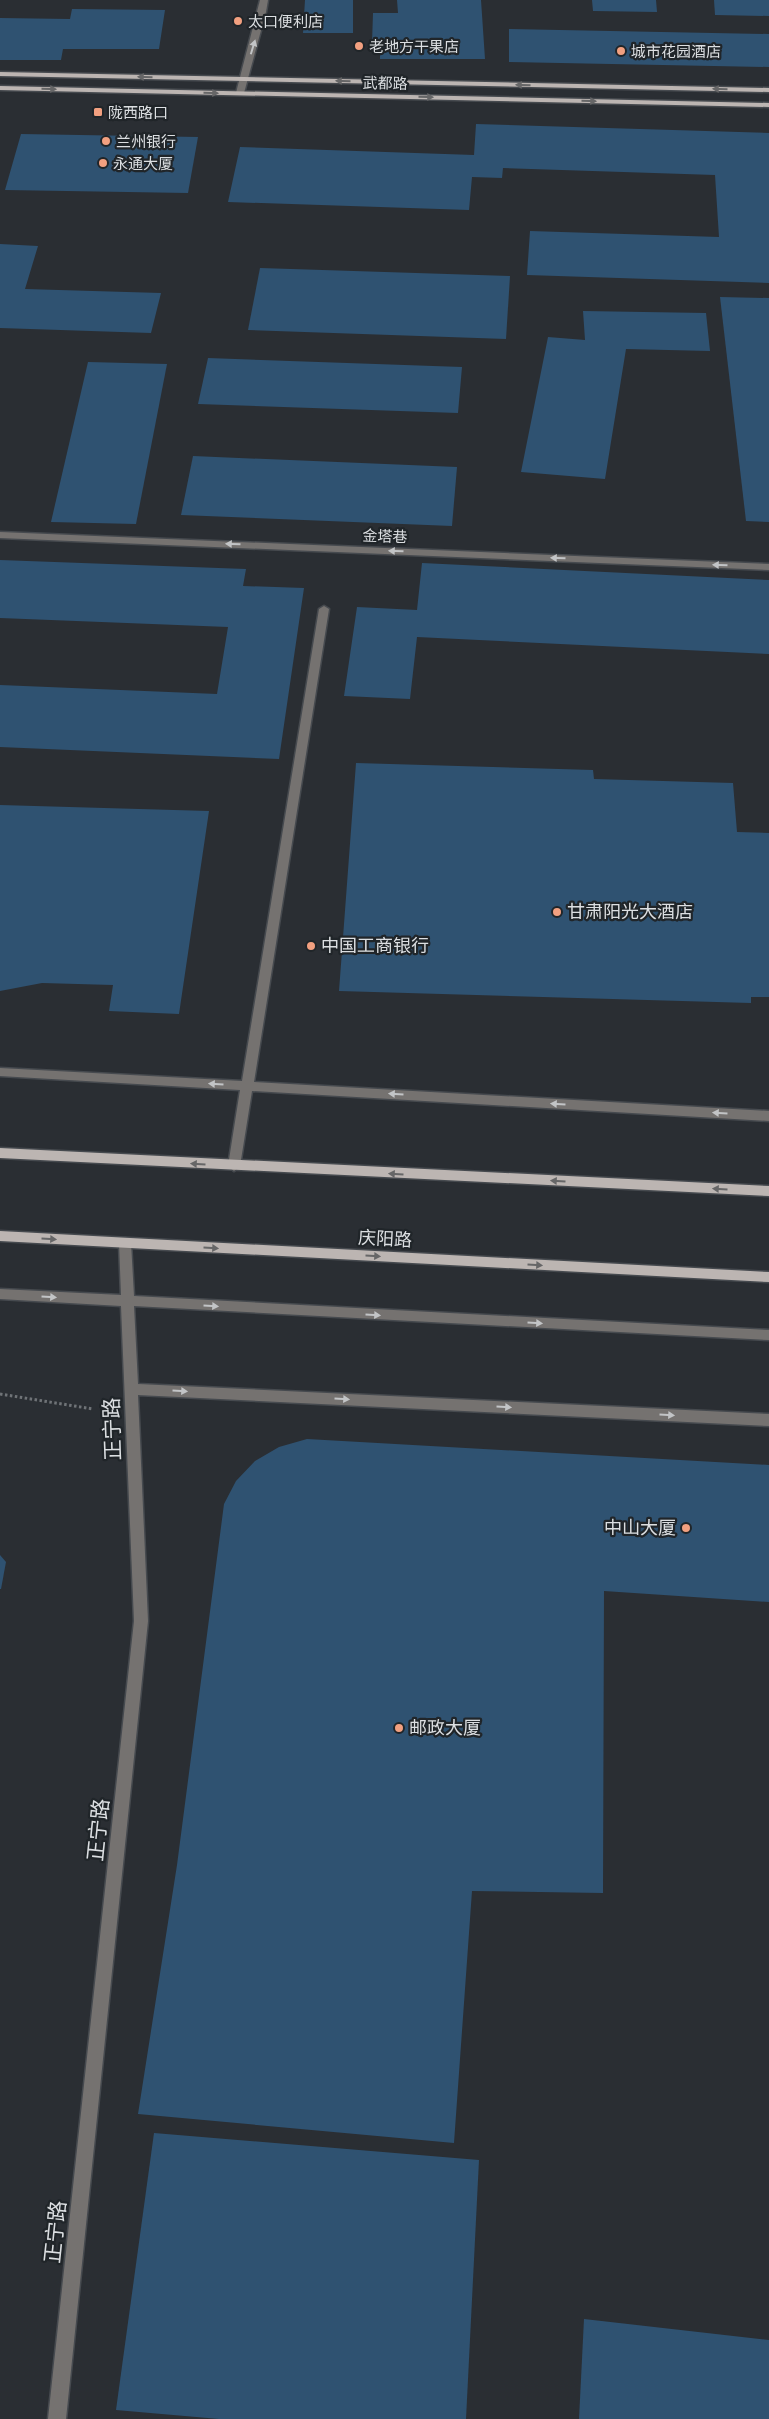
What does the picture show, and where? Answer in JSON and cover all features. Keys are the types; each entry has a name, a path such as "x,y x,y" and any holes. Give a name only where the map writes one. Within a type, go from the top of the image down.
{"main road":[{"name":"武都路","path":"0,74 769,90"},
{"name":"武都路","path":"0,88 769,105"},
{"path":"0,1153 769,1191"},
{"name":"庆阳路","path":"0,1236 769,1277"}],"street":[{"path":"240,93 262,18 264,0"},
{"name":"金塔巷","path":"0,535 769,567"},
{"path":"234,1166 324,609"},
{"path":"0,1072 769,1116"},
{"name":"正宁路","path":"57,2419 141,1621 125,1243"},
{"path":"0,1294 769,1335"},
{"path":"131,1389 769,1420"}],"building":[{"path":"305,0 353,0 353,33 303,33"},
{"path":"397,0 481,0 485,59 380,59 380,43 372,43 373,13 398,13"},
{"path":"592,0 656,0 657,12 593,11"},
{"path":"714,0 769,0 769,16 715,15"},
{"path":"72,9 165,10 159,49 63,49 61,60 0,60 0,18 70,19"},
{"path":"509,29 769,34 769,67 509,62"},
{"path":"476,124 769,133 769,283 527,275 530,231 719,237 715,175 503,168 502,178 472,177 469,210 228,202 240,147 474,155"},
{"name":"永通大厦","path":"21,134 198,137 188,193 5,190"},
{"path":"0,244 38,246 25,289 161,293 151,333 0,328"},
{"path":"260,268 510,276 506,339 248,330"},
{"path":"720,297 769,298 769,522 746,521"},
{"path":"583,311 706,313 710,351 626,349 605,479 521,472 548,337 585,340"},
{"path":"208,358 462,367 458,413 198,404"},
{"path":"88,362 167,364 136,524 51,522"},
{"path":"193,456 457,467 452,526 181,515"},
{"path":"0,560 246,569 243,586 304,588 279,759 0,747 0,685 217,694 228,627 0,618"},
{"path":"422,563 769,580 769,654 417,637 410,699 344,696 357,607 417,610"},
{"name":"甘肃阳光大酒店","path":"356,763 593,770 594,779 733,783 737,832 769,833 769,997 751,997 751,1003 339,991"},
{"path":"0,805 209,811 179,1014 109,1011 113,985 42,983 0,991"},
{"name":"邮政大厦","path":"307,1439 769,1465 769,1602 604,1591 603,1893 472,1891 454,2143 138,2114 177,1865 224,1504 236,1481 255,1461 279,1447"},
{"path":"0,1555 6,1562 1,1589 0,1589"},
{"path":"154,2133 479,2160 466,2419 219,2419 116,2410"},
{"path":"584,2319 769,2340 769,2419 579,2419"}],"place":[{"name":"太口便利店","path":"238,21"},
{"name":"老地方干果店","path":"359,46"},
{"name":"城市花园酒店","path":"621,51"},
{"name":"陇西路口","path":"98,112"},
{"name":"兰州银行","path":"106,141"},
{"name":"永通大厦","path":"103,163"},
{"name":"甘肃阳光大酒店","path":"557,912"},
{"name":"中国工商银行","path":"311,946"},
{"name":"中山大厦","path":"686,1528"},
{"name":"邮政大厦","path":"399,1728"}]}
